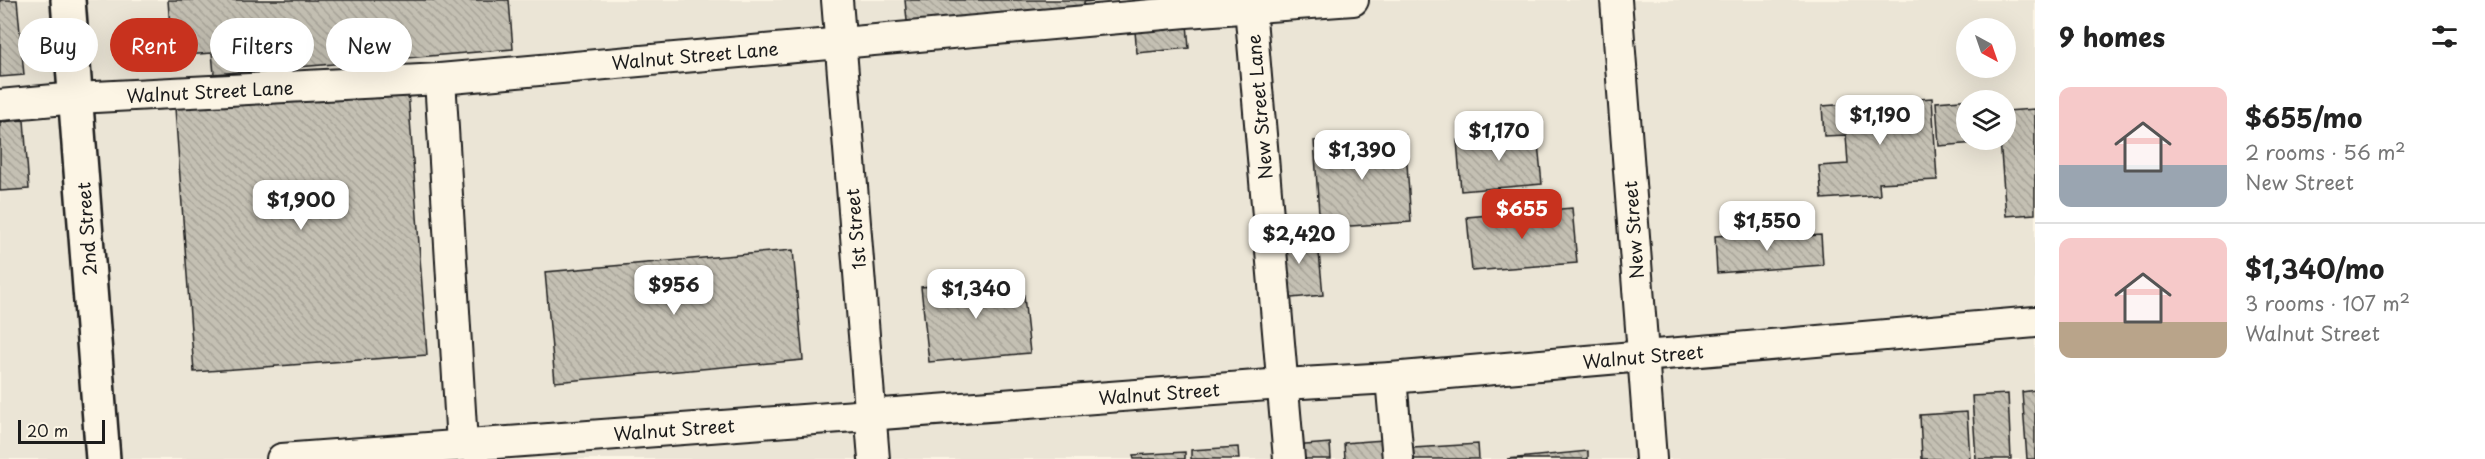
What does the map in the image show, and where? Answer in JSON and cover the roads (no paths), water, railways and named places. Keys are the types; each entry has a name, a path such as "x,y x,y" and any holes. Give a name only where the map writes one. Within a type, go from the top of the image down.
{"main road":[{"name":"2nd Street","path":"68,0 103,459"}],"street":[{"name":"1st Street","path":"837,0 874,459"},
{"name":"Walnut Street Lane","path":"0,105 76,98 440,79 840,42 1305,2 1353,0"},
{"name":"New Street","path":"1616,0 1651,459"},
{"name":"New Street Lane","path":"1250,7 1289,459"},
{"path":"440,79 462,444"},
{"name":"Walnut Street","path":"282,459 462,444 559,448 870,415 1390,378 2035,322"},
{"path":"1390,378 1398,459"}]}
